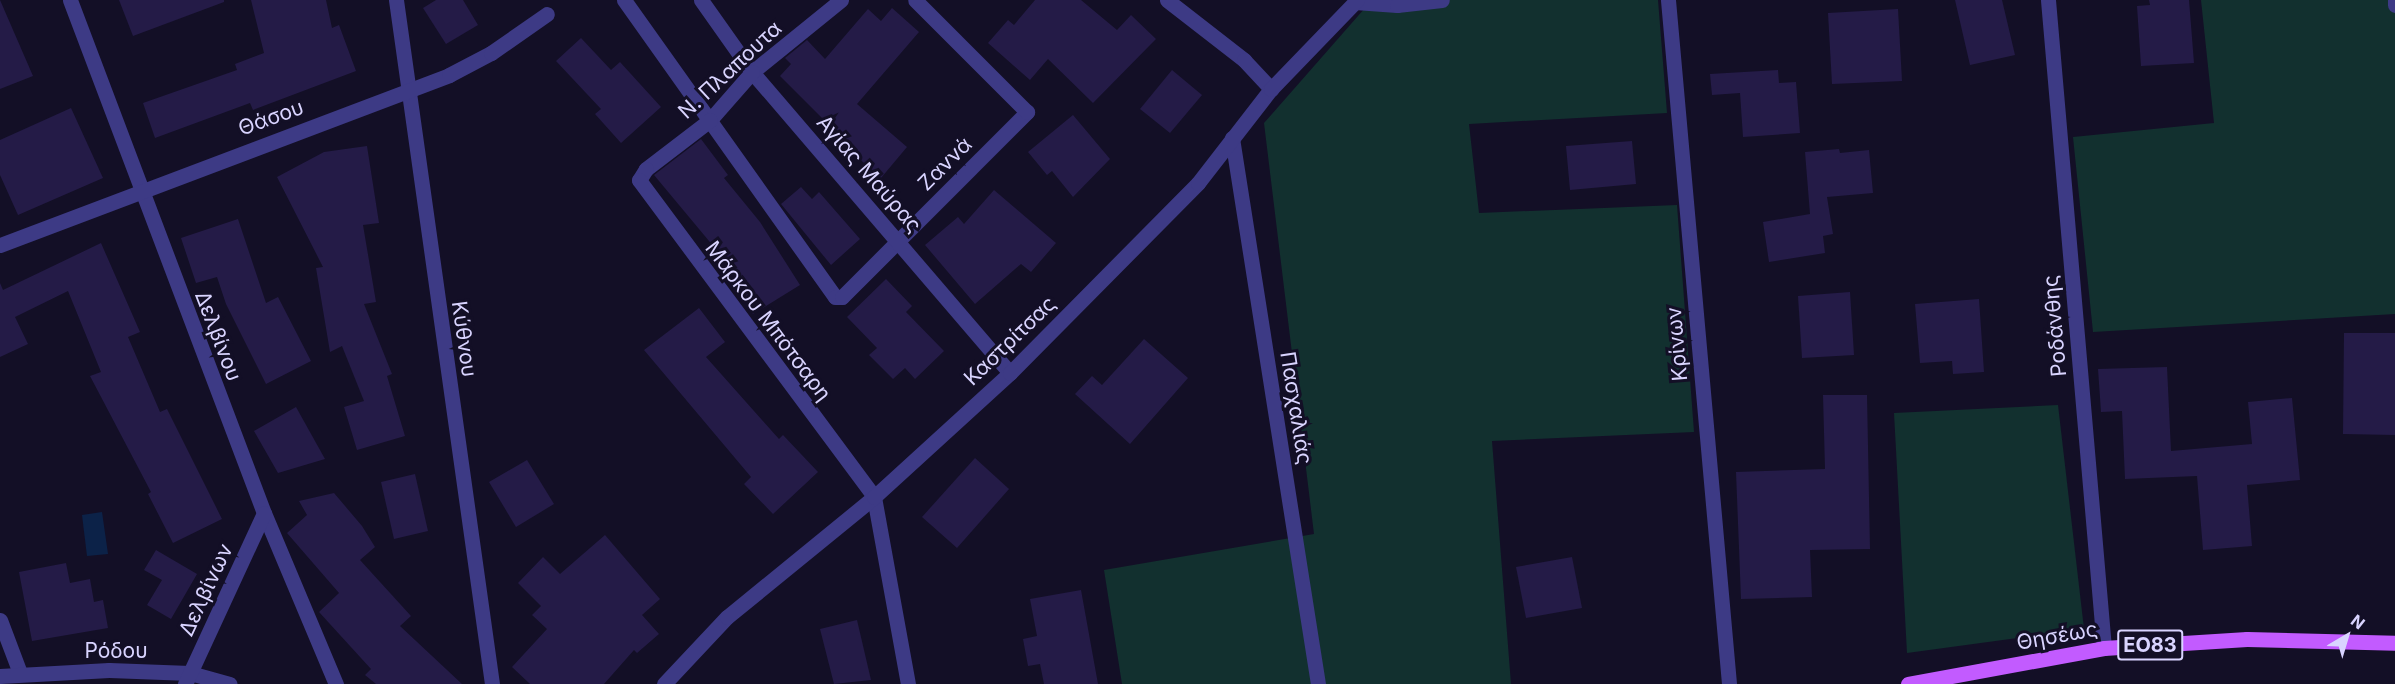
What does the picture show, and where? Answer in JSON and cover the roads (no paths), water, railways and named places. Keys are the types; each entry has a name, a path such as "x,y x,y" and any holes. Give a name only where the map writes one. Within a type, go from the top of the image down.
{"main road":[{"name":"Θησέως","path":"1908,684 2104,648 2247,639 2395,643"}],"street":[{"name":"Δελβίνου","path":"70,0 139,190 264,513 336,684"},
{"name":"Κύθνου","path":"396,0 492,684"},
{"path":"624,0 710,120"},
{"name":"Αγίας Μαύρας","path":"700,0 752,72 899,240 1010,373"},
{"name":"Ν. Πλαπουτα","path":"646,169 710,120 752,72 841,0"},
{"name":"Ζαννά","path":"710,120 828,292 835,297 842,297 1027,112 915,0"},
{"path":"1167,0 1244,60 1271,89"},
{"path":"1356,1 1397,5 1442,0"},
{"name":"Κρίνων","path":"1668,0 1729,684"},
{"name":"Ροδάνθης","path":"2048,0 2104,648"},
{"path":"2395,0 2395,5"},
{"name":"Καστρίτσας","path":"664,684 727,617 873,497 1010,373 1198,183 1271,89 1356,1"},
{"name":"Θάσου","path":"0,245 139,190 408,90 491,53 547,14"},
{"name":"Πασχαλιάς","path":"1232,138 1318,684"},
{"name":"Μάρκου Μπότσαρη","path":"646,169 639,180 643,189 873,497"},
{"path":"873,497 908,684"},
{"name":"Δελβίνων","path":"187,679 264,513"},
{"path":"0,620 20,673"},
{"name":"Ρόδου","path":"0,676 20,673 187,679 230,684"}],"water":[{"path":"102,512 108,554 87,556 82,515"}]}
